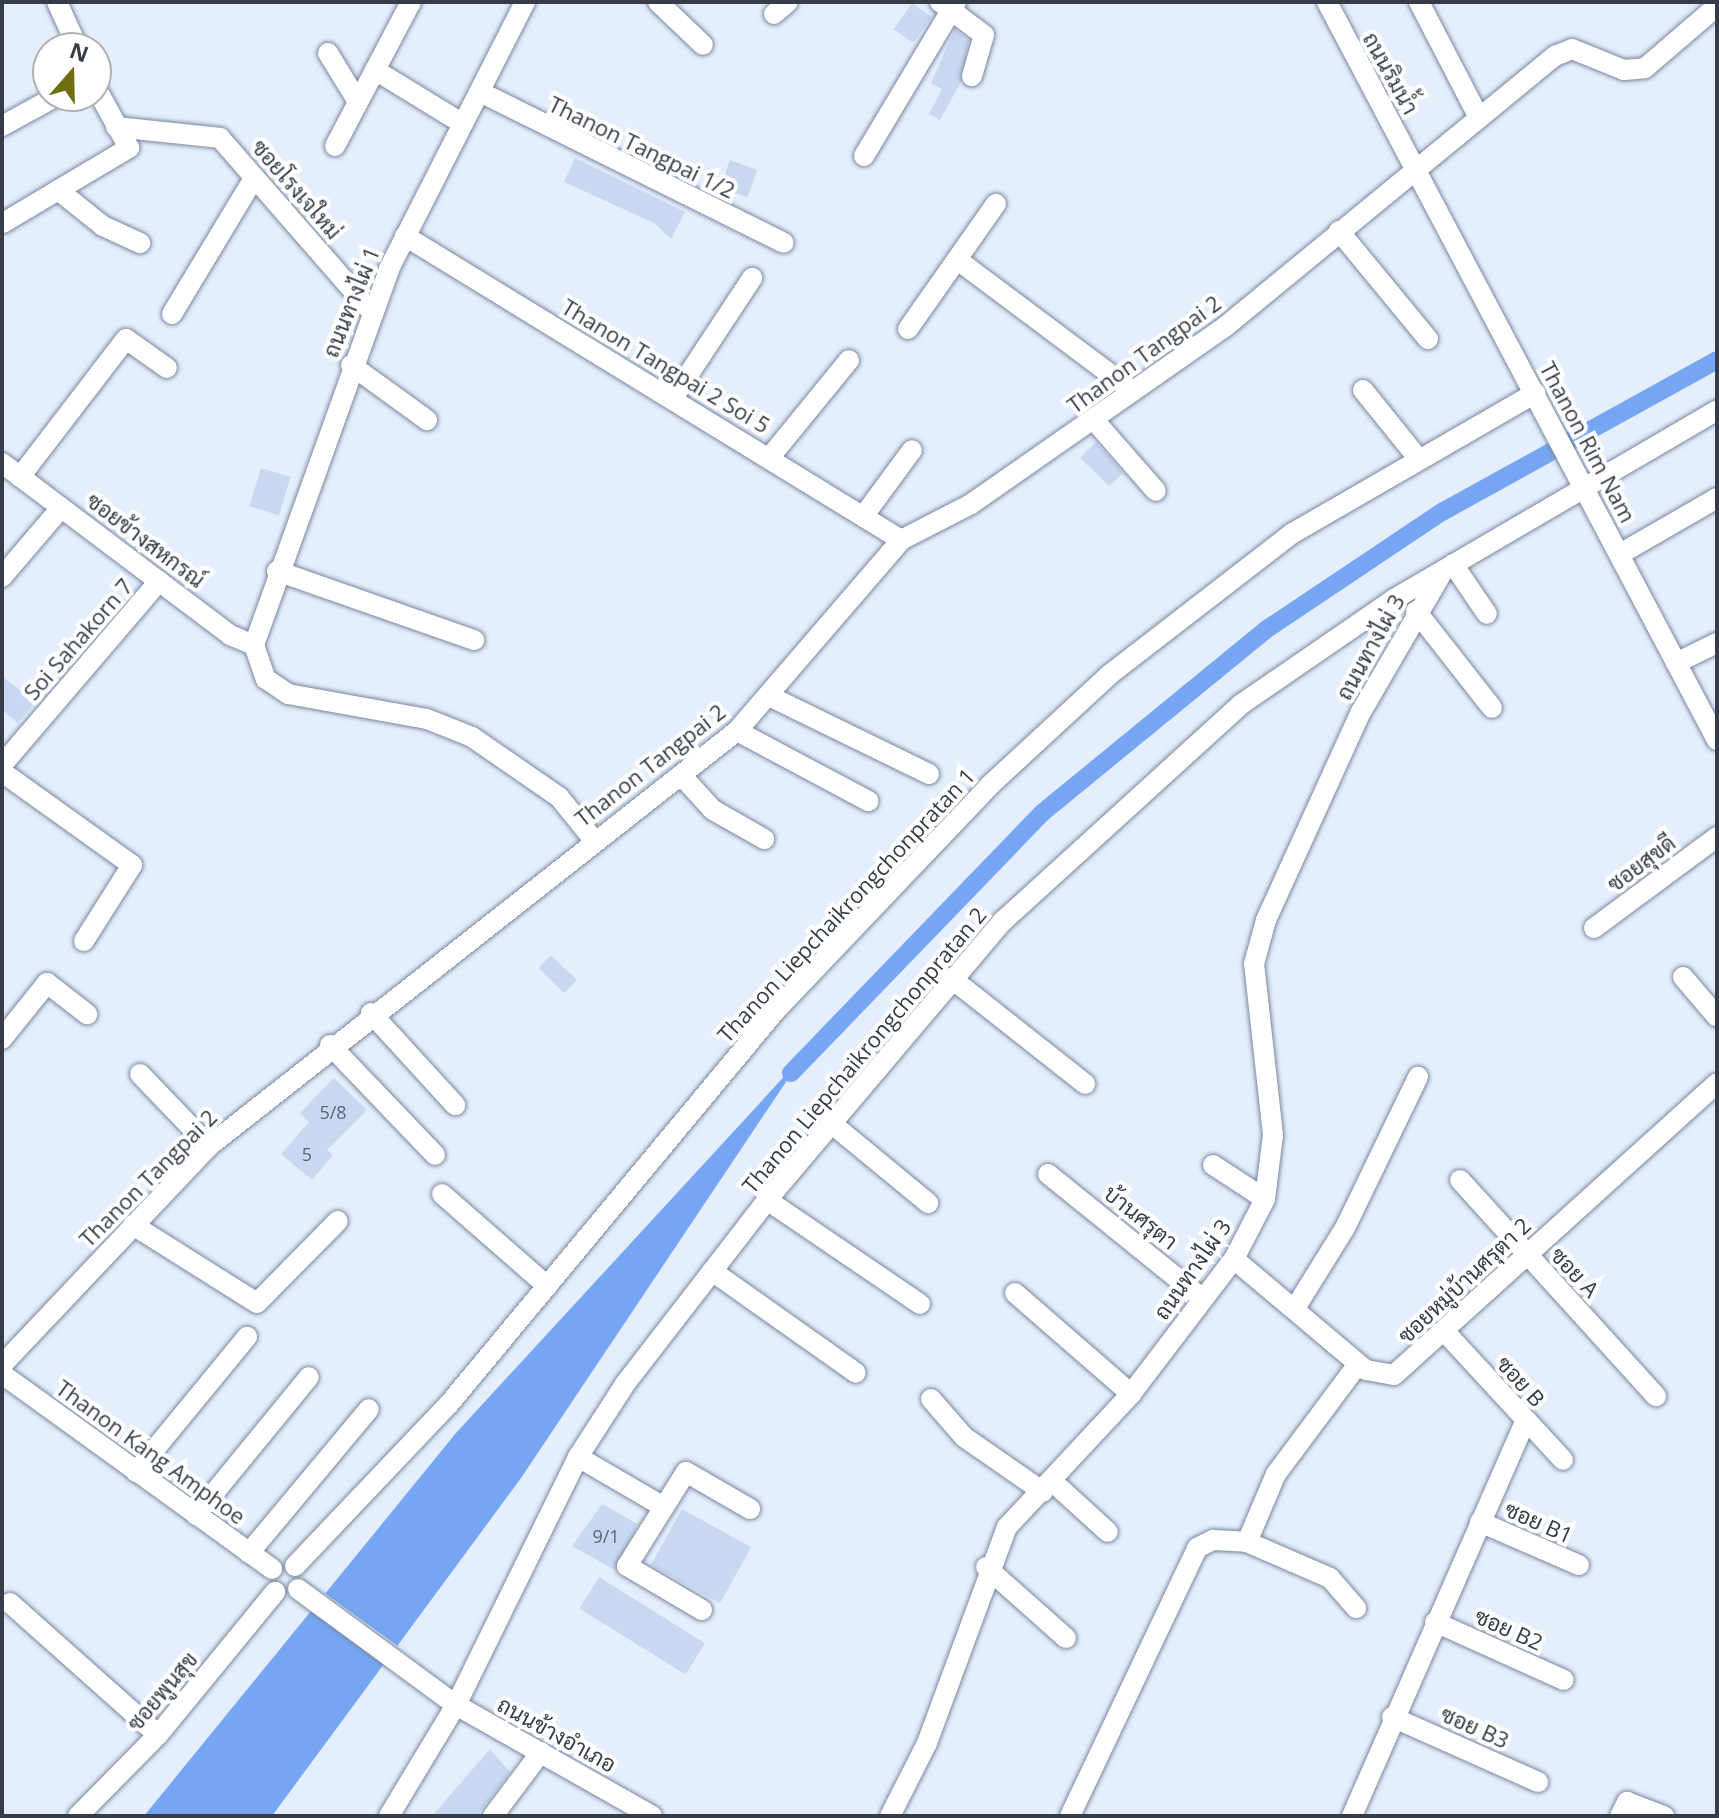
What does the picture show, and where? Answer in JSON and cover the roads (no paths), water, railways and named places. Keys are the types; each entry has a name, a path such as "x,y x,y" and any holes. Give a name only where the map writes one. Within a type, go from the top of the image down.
{"street":[{"path":"57,2 71,32"},
{"path":"335,146 411,2"},
{"name":"ถนนทางไผ่ 1","path":"253,639 372,312 405,236 525,2"},
{"path":"658,2 703,45"},
{"name":"ถนนริมน้ำ","path":"1327,2 1415,166"},
{"path":"1419,2 1478,116"},
{"path":"864,156 949,4 984,35 972,76"},
{"name":"Thanon Tangpai 2","path":"2,1365 209,1146 330,1045 593,839 737,731 901,540 971,504 1226,326 1415,166 1478,116 1572,49 1624,70 1645,68 1717,6"},
{"path":"328,53 358,102"},
{"path":"375,70 463,124"},
{"name":"Thanon Tangpai 1/2","path":"480,92 784,243"},
{"path":"2,126 32,110"},
{"path":"3,223 129,148 108,112"},
{"name":"ซอยโรงเจใหม่","path":"116,127 220,138 372,312"},
{"name":"Thanon Rim Nam","path":"1415,166 1717,740"},
{"path":"172,314 254,178"},
{"path":"58,190 103,226 140,243"},
{"path":"908,329 959,261 996,204"},
{"path":"1339,231 1428,339"},
{"name":"Thanon Tangpai 2 Soi 5","path":"405,236 865,514 901,540"},
{"path":"959,261 1133,391"},
{"path":"673,398 752,278"},
{"path":"20,477 126,339 167,368"},
{"path":"770,457 849,360"},
{"path":"351,365 427,420"},
{"path":"1363,390 1417,457"},
{"name":"Thanon Liepchaikrongchonpratan 1","path":"295,1566 449,1404 776,1010 990,785 1109,675 1293,533 1417,457 1536,395"},
{"name":"Thanon Liepchaikrongchonpratan 2","path":"389,1816 456,1705 578,1457 767,1200 951,978 1003,921 1240,705 1581,480 1717,410"},
{"path":"1094,420 1156,491"},
{"path":"865,514 912,450"},
{"name":"ซอยข้างสหกรณ์","path":"2,463 159,581 253,639"},
{"path":"1620,554 1717,498"},
{"path":"2,577 61,508"},
{"path":"1449,566 1487,614"},
{"name":"ถนนทางไผ่ 3","path":"894,1815 927,1743 986,1567 1007,1527 1048,1487 1131,1394 1234,1259 1265,1199 1273,1135 1254,964 1266,920 1361,712 1416,611 1449,566"},
{"path":"277,571 474,640"},
{"name":"Soi Sahakorn 7","path":"2,765 159,581"},
{"path":"1416,611 1492,708"},
{"path":"253,639 266,679 288,694 427,719 472,737 559,797 593,839"},
{"path":"1676,663 1717,643"},
{"path":"769,696 929,774"},
{"path":"737,731 868,801"},
{"path":"2,772 132,865 84,941"},
{"path":"681,775 713,810 764,839"},
{"name":"ซอยสุขดี","path":"1594,928 1717,837"},
{"path":"1683,977 1717,1017"},
{"path":"951,978 1085,1084"},
{"path":"2,1039 47,983 87,1014"},
{"path":"371,1013 455,1105"},
{"path":"330,1045 435,1155"},
{"path":"140,1074 209,1146"},
{"path":"1297,1305 1345,1228 1418,1077"},
{"name":"ซอยหมู่บ้านศรุตา 2","path":"1234,1259 1297,1305 1358,1364 1394,1375 1717,1083"},
{"path":"831,1123 928,1203"},
{"path":"1213,1165 1265,1199"},
{"name":"บ้านศรุตา","path":"1048,1174 1203,1299"},
{"name":"ซอย A","path":"1460,1180 1656,1396"},
{"path":"442,1194 547,1286"},
{"path":"767,1200 920,1304"},
{"path":"133,1225 257,1303 338,1221"},
{"path":"712,1271 856,1373"},
{"path":"1015,1293 1131,1394"},
{"name":"ซอย B","path":"1445,1332 1563,1460"},
{"path":"136,1472 247,1337"},
{"path":"1247,1542 1276,1474 1358,1364"},
{"name":"Thanon Kang Amphoe","path":"2,1374 272,1569"},
{"path":"196,1515 309,1377"},
{"path":"931,1399 964,1437 1048,1487 1108,1532"},
{"path":"249,1553 369,1409"},
{"path":"1352,1816 1392,1717 1525,1422"},
{"path":"578,1457 662,1506"},
{"path":"702,1610 627,1566 686,1472 750,1509"},
{"name":"ซอย B1","path":"1480,1522 1579,1565"},
{"path":"1070,1816 1197,1548 1213,1540 1247,1542 1330,1578 1356,1608"},
{"path":"295,1566 303,1592 275,1592 272,1569 295,1566"},
{"path":"986,1567 1066,1638"},
{"name":"ซอยพูนสุข","path":"78,1816 158,1735 275,1592"},
{"name":"ถนนข้างอำเภอ","path":"303,1592 456,1705 652,1816"},
{"path":"10,1603 158,1735"},
{"name":"ซอย B2","path":"1435,1622 1564,1680"},
{"name":"ซอย B3","path":"1392,1717 1538,1782"},
{"path":"493,1816 541,1752"},
{"path":"1623,1809 1664,1816"}],"water":[{"path":"804,1055 521,1478 272,1816 144,1816 456,1433"}],"waterway":[{"path":"791,1073 1042,813 1267,629 1442,512 1717,360"}]}
